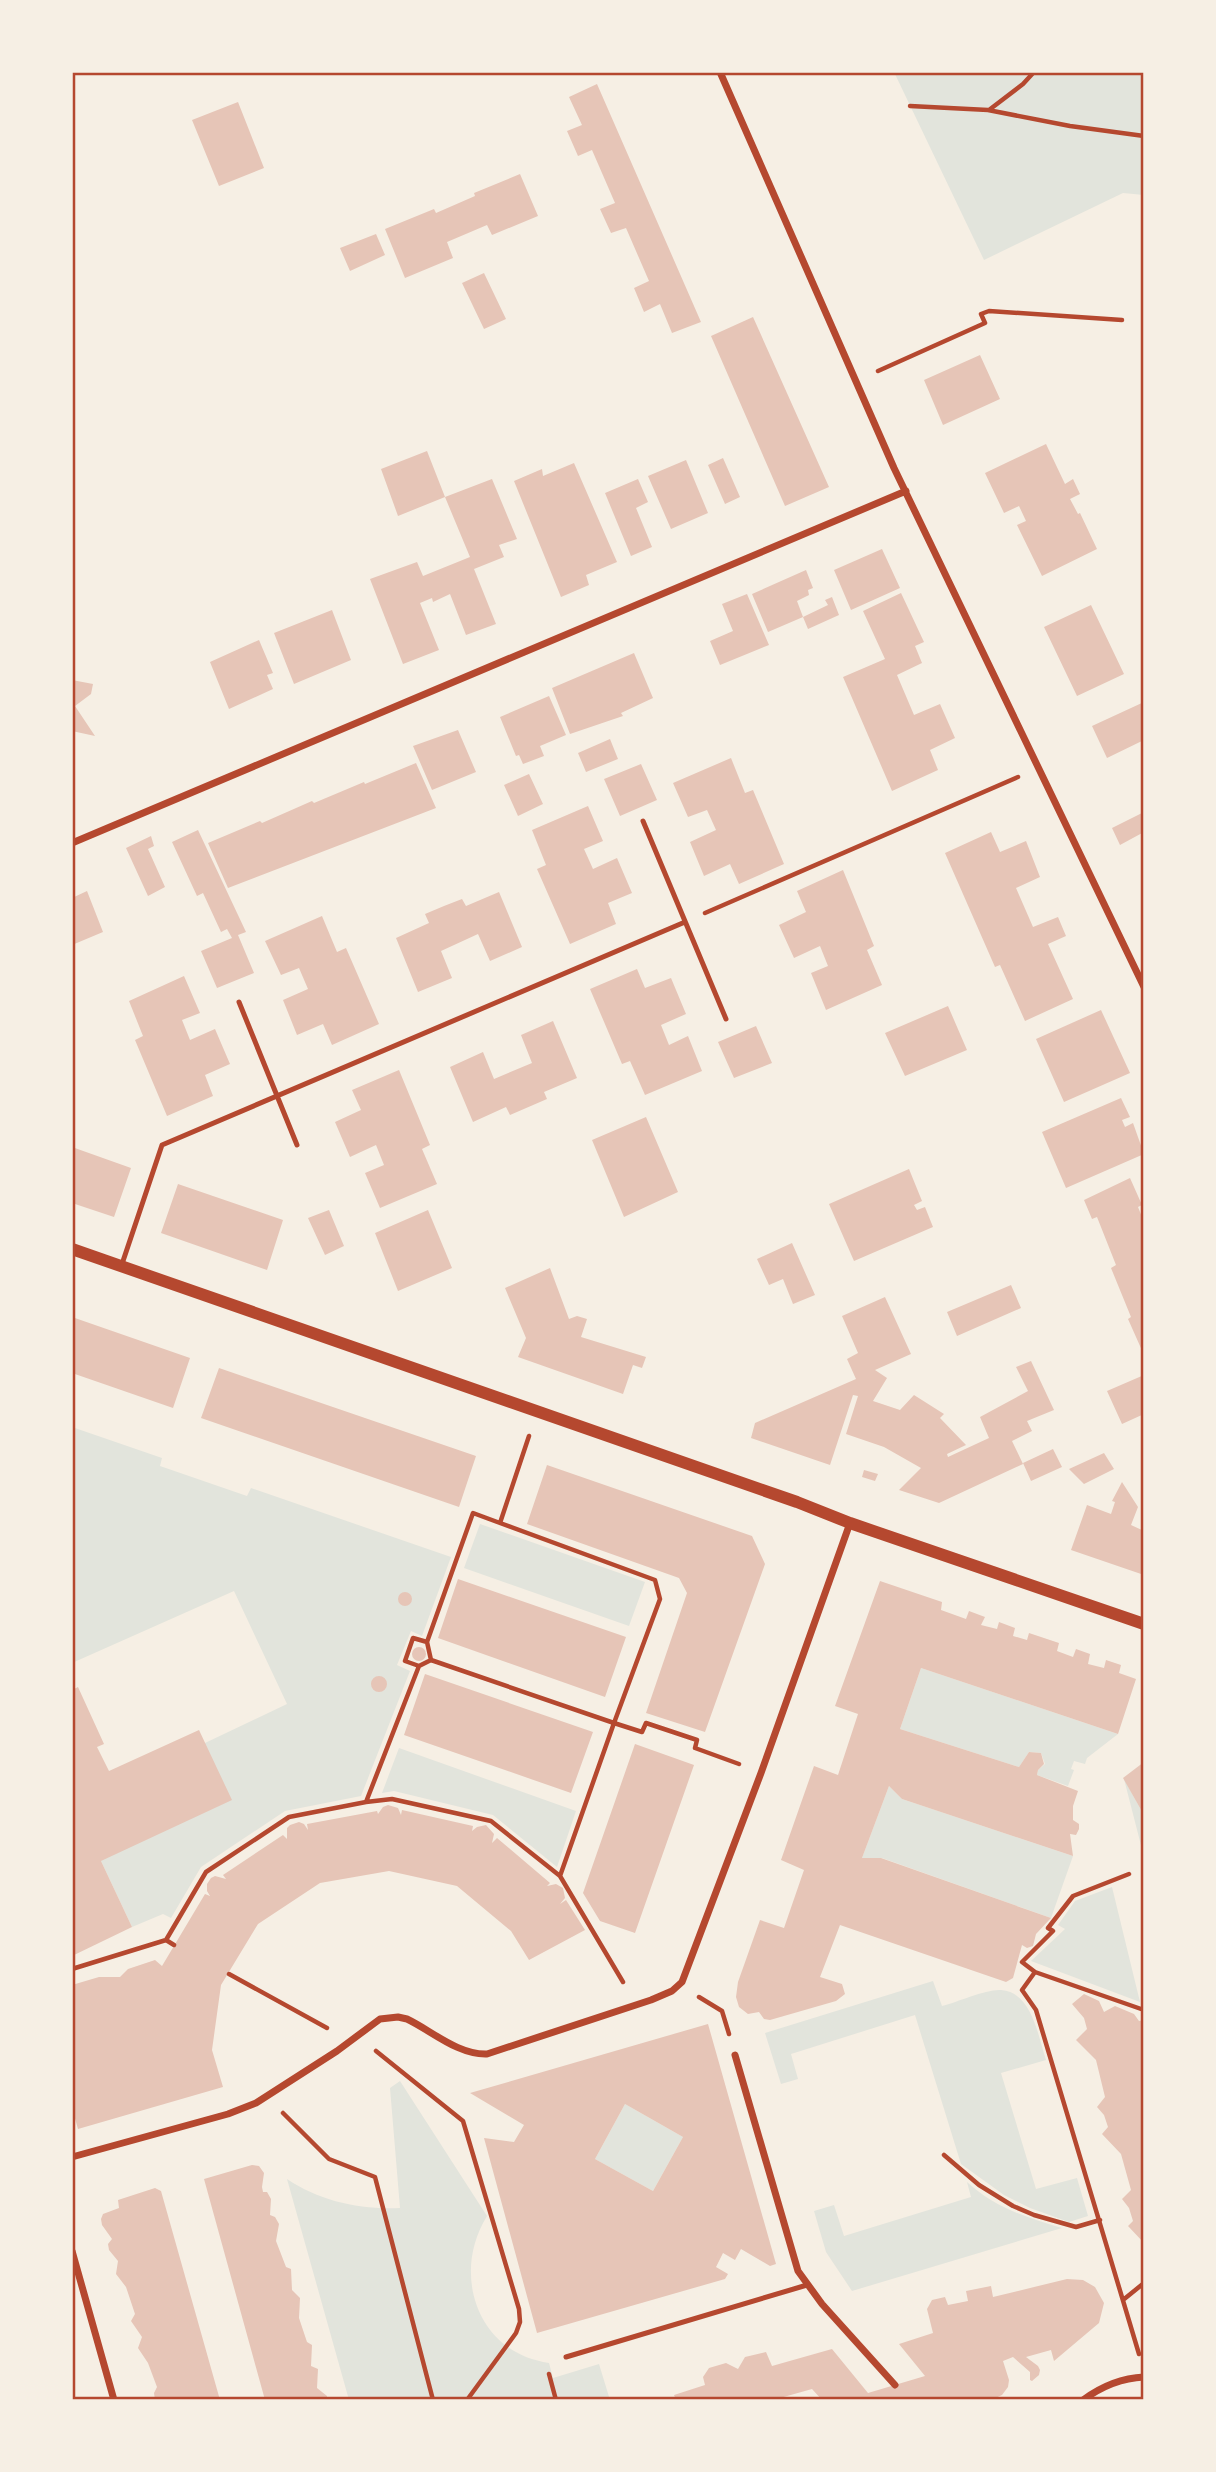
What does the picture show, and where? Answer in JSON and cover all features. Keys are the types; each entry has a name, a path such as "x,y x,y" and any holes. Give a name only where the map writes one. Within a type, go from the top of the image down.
{"street":[{"path":"720,72 906,491 1144,988"},
{"path":"72,844 906,491"},
{"path":"72,1249 797,1502 850,1523 1144,1623"},
{"path":"72,2157 228,2114 270,2095 380,2019 398,2017 415,2023 456,2046 487,2054 667,1994 680,1985 761,1773 850,1523"},
{"path":"735,2055 798,2271 807,2285 895,2385"},
{"path":"72,2251 114,2400"},
{"path":"1083,2400 1114,2382 1144,2377"}],"lane":[{"path":"643,821 726,1019"},
{"path":"121,1267 162,1144 685,922"},
{"path":"239,1002 297,1145"},
{"path":"566,2357 807,2285"}],"path":[{"path":"988,110 1023,85 1034,72"},
{"path":"910,106 988,110 1070,126 1144,136"},
{"path":"873,374 985,323 981,314 989,311 1122,320"},
{"path":"685,922 1038,768"},
{"path":"500,1523 538,1412"},
{"path":"431,1660 427,1642 473,1513 655,1580 660,1599 560,1876"},
{"path":"419,1666 404,1661 413,1638 427,1642"},
{"path":"366,1802 419,1666 431,1660 642,1732 646,1723 697,1740 695,1748 761,1773"},
{"path":"72,1969 166,1940 206,1872 289,1817 392,1799 491,1821 560,1876 636,2004"},
{"path":"1129,1874 1073,1896 1048,1928 1053,1931 1022,1962 1035,1972 1144,2010"},
{"path":"166,1940 174,1945"},
{"path":"1035,1972 1022,1990 1036,2010 1141,2359"},
{"path":"229,1974 349,2041 371,2047 463,2121 517,2300 520,2318 519,2327 507,2347 467,2400"},
{"path":"680,1985 722,2011 726,2026"},
{"path":"270,2095 303,2134 329,2159 375,2177 433,2400"},
{"path":"944,2155 979,2185 1013,2206 1034,2215 1076,2227 1100,2220"},
{"path":"1123,2300 1144,2283"}],"shaded area":[{"path":"894,72 1144,72 1144,195 1123,193 984,260"},
{"path":"72,1427 162,1458 160,1466 247,1496 251,1488 451,1557 422,1636 411,1631 397,1665 410,1671 361,1796 285,1811 201,1867 171,1918 163,1914 132,1927 101,1861 205,1743 287,1704 234,1591 72,1663"},
{"path":"480,1524 645,1582 629,1626 464,1568"},
{"path":"921,1668 1118,1734 1087,1758 1085,1764 1074,1761 1071,1769 1074,1770 1068,1786 1037,1775 1038,1770 1045,1764 1041,1753 1029,1752 1019,1767 900,1729"},
{"path":"399,1748 576,1811 557,1867 493,1815 394,1791 382,1793"},
{"path":"1124,1779 1144,1815 1144,1857"},
{"path":"889,1786 902,1799 1073,1856 1051,1918 882,1858 862,1858"},
{"path":"1112,1887 1140,2002 1031,1961 1065,1929 1058,1925 1075,1901"},
{"path":"933,1981 942,2006 1001,1990 1020,1998 1027,2007 1046,2060 1001,2073 1036,2189 1077,2178 1088,2216 1069,2222 1030,2208 1004,2195 961,2164 915,2015 791,2054 798,2079 781,2084 765,2033"},
{"path":"400,2081 487,2216 476,2239 471,2262 477,2308 488,2327 504,2344 524,2356 549,2363 553,2378 599,2364 610,2400 349,2400 287,2179 313,2193 355,2206 400,2208 390,2088"},
{"path":"625,2104 683,2137 653,2191 595,2159"},
{"path":"967,2182 977,2191 1012,2211 1062,2228 852,2291 826,2252 814,2211 834,2205 844,2236 971,2197"}],"building":[{"path":"597,84 701,322 672,333 660,304 644,312 634,288 649,281 626,228 611,233 600,209 615,203 592,150 578,156 567,131 582,125 569,97"},
{"path":"238,102 264,168 219,186 192,120"},
{"path":"520,174 538,216 492,235 487,225 447,242 453,258 405,278 385,229 434,209 436,213 475,196 474,193"},
{"path":"376,234 385,255 350,271 340,248"},
{"path":"484,273 506,319 484,329 462,283"},
{"path":"753,317 829,487 785,506 711,336"},
{"path":"980,355 1000,399 943,425 924,380"},
{"path":"1046,444 1065,484 1073,479 1080,494 1070,499 1078,514 1080,513 1097,549 1042,576 1017,525 1026,521 1019,506 1004,513 985,473"},
{"path":"427,451 445,497 398,516 381,469"},
{"path":"723,458 740,497 725,504 708,465"},
{"path":"686,460 708,513 671,529 648,476"},
{"path":"574,463 617,562 586,575 589,585 561,597 514,481 542,469 543,476"},
{"path":"492,479 517,539 499,545 504,557 474,569 496,624 466,635 450,594 433,602 432,598 420,603 439,650 403,664 370,579 417,562 423,576 470,557 445,497"},
{"path":"638,479 648,502 636,508 652,547 631,556 605,493"},
{"path":"882,549 900,588 851,610 834,570"},
{"path":"806,570 813,588 808,590 809,595 797,601 803,617 768,632 752,594"},
{"path":"901,593 924,642 915,646 922,663 897,675 914,715 940,704 955,738 930,750 938,770 892,791 843,677 885,659 863,611"},
{"path":"747,594 769,645 720,665 710,641 733,631 722,604"},
{"path":"832,597 839,615 808,629 803,617 828,605 825,600"},
{"path":"1091,605 1124,674 1077,696 1044,627"},
{"path":"332,610 351,660 294,684 274,633"},
{"path":"259,640 273,673 267,675 273,689 229,709 210,662"},
{"path":"634,653 653,698 621,713 623,716 570,734 552,688"},
{"path":"72,680 93,684 91,694 75,706 95,736 72,731"},
{"path":"549,696 566,735 540,746 544,756 523,764 519,755 516,756 500,717"},
{"path":"1144,702 1144,740 1107,758 1092,726"},
{"path":"458,730 476,772 432,790 413,746"},
{"path":"610,739 618,759 586,772 578,753"},
{"path":"731,758 745,793 753,790 784,864 739,884 730,864 704,876 690,842 716,830 707,810 688,817 673,783"},
{"path":"416,763 436,808 228,888 208,843"},
{"path":"641,764 657,800 620,816 604,779"},
{"path":"529,774 543,804 518,816 504,785"},
{"path":"588,806 603,841 584,849 593,869 617,858 632,893 608,903 616,924 570,944 537,869 546,865 532,830"},
{"path":"1144,812 1144,832 1120,845 1112,828"},
{"path":"198,830 246,932 238,935 254,973 217,988 201,951 232,938 227,929 221,932 203,893 197,896 172,842"},
{"path":"991,832 1000,852 1026,841 1040,877 1016,888 1033,927 1058,917 1066,936 1048,944 1073,999 1025,1021 1000,965 995,967 945,853"},
{"path":"151,836 154,846 148,849 165,887 148,896 126,848"},
{"path":"843,870 874,946 867,950 882,985 826,1010 811,973 828,966 820,946 794,958 779,925 806,912 797,891"},
{"path":"87,891 103,932 72,945 72,898"},
{"path":"499,892 522,947 490,961 478,934 441,951 452,978 418,992 396,938 429,923 425,914 462,899 466,906"},
{"path":"322,916 337,952 346,948 379,1024 332,1045 323,1024 297,1035 283,1000 308,989 299,968 281,975 265,941"},
{"path":"637,969 645,988 671,978 686,1014 661,1025 669,1045 688,1036 702,1071 645,1095 630,1061 622,1064 590,989"},
{"path":"184,976 200,1013 182,1020 190,1040 215,1029 230,1064 205,1075 213,1096 167,1116 135,1040 143,1036 129,1001"},
{"path":"948,1006 967,1050 905,1076 885,1033"},
{"path":"1101,1010 1130,1073 1064,1102 1036,1039"},
{"path":"553,1021 577,1078 544,1092 547,1099 510,1115 506,1107 473,1122 450,1067 483,1052 494,1079 532,1063 521,1035"},
{"path":"756,1026 772,1063 734,1078 718,1042"},
{"path":"399,1070 430,1145 422,1149 437,1184 380,1208 365,1173 384,1165 376,1145 350,1157 335,1122 361,1110 352,1090"},
{"path":"1121,1098 1130,1117 1122,1120 1125,1127 1133,1123 1144,1154 1066,1188 1042,1132"},
{"path":"646,1117 678,1192 624,1217 592,1140"},
{"path":"72,1147 131,1168 114,1217 72,1203"},
{"path":"909,1169 922,1201 914,1205 917,1210 925,1207 933,1227 854,1261 829,1204"},
{"path":"1130,1178 1142,1205 1138,1207 1144,1222 1144,1355 1128,1319 1131,1317 1111,1268 1116,1265 1097,1217 1092,1219 1084,1200"},
{"path":"178,1184 283,1220 267,1270 161,1233"},
{"path":"329,1210 344,1246 325,1255 308,1218"},
{"path":"428,1210 452,1268 398,1291 375,1233"},
{"path":"792,1243 815,1295 793,1304 783,1279 769,1285 757,1259"},
{"path":"550,1268 569,1319 577,1316 587,1319 581,1337 646,1357 642,1368 633,1365 623,1394 518,1357 526,1338 505,1288"},
{"path":"1011,1285 1021,1308 957,1336 947,1312"},
{"path":"885,1297 911,1354 875,1370 887,1378 873,1401 900,1410 914,1395 944,1414 940,1418 966,1445 947,1454 948,1457 989,1438 980,1417 1028,1391 1016,1367 1031,1361 1054,1410 1027,1421 1032,1431 1012,1441 1023,1464 939,1503 899,1490 921,1468 884,1447 846,1434 858,1396 853,1395 830,1465 751,1438 755,1423 856,1379 847,1359 858,1353 842,1316"},
{"path":"72,1317 190,1358 173,1408 72,1373"},
{"path":"219,1368 476,1456 459,1507 201,1418"},
{"path":"1144,1375 1144,1414 1122,1424 1107,1391"},
{"path":"1053,1449 1062,1467 1031,1481 1023,1463"},
{"path":"1104,1453 1114,1469 1084,1484 1069,1469"},
{"path":"547,1465 752,1536 765,1564 705,1732 646,1713 687,1593 679,1578 527,1524"},
{"path":"864,1470 878,1474 875,1481 862,1477"},
{"path":"1122,1482 1138,1507 1131,1525 1144,1531 1144,1575 1071,1550 1087,1505 1111,1514 1115,1502 1112,1501"},
{"path":"458,1579 626,1637 605,1697 438,1638"},
{"path":"880,1581 942,1602 941,1610 966,1619 969,1611 985,1617 981,1625 997,1629 999,1622 1015,1628 1013,1636 1027,1640 1029,1633 1059,1643 1057,1651 1073,1657 1076,1649 1090,1654 1088,1664 1104,1668 1106,1660 1121,1665 1119,1673 1136,1679 1118,1734 921,1668 900,1729 1019,1767 1029,1752 1041,1753 1044,1764 1037,1775 1078,1791 1073,1806 1073,1820 1079,1824 1079,1829 1076,1835 1070,1834 1073,1856 902,1799 889,1786 862,1858 881,1858 1051,1918 1036,1934 1033,1946 1027,1948 1022,1945 1013,1978 1006,1982 840,1925 820,1977 842,1984 845,1994 836,2001 770,2020 764,2019 759,2012 748,2014 739,2007 736,1997 738,1982 760,1920 784,1928 804,1870 781,1860 814,1766 838,1775 858,1714 835,1706"},
{"path":"402,1592 408,1592 412,1599 408,1606 402,1606 398,1602 398,1596"},
{"path":"416,1647 422,1647 426,1654 422,1661 416,1661 412,1657 412,1651"},
{"path":"425,1674 593,1732 571,1793 404,1735"},
{"path":"379,1676 387,1684 379,1692 371,1684"},
{"path":"78,1687 104,1744 97,1747 109,1771 199,1730 232,1800 101,1861 132,1927 72,1956 72,1690"},
{"path":"635,1744 694,1765 635,1933 600,1921 583,1893"},
{"path":"1144,1762 1144,1815 1123,1778"},
{"path":"388,1805 398,1808 401,1815 402,1810 473,1826 472,1831 486,1825 494,1834 492,1843 497,1838 550,1883 547,1886 556,1884 563,1888 565,1898 560,1904 566,1900 585,1930 529,1960 511,1931 457,1886 389,1871 320,1883 258,1924 221,1985 212,2050 223,2087 78,2129 72,2108 72,1985 99,1977 120,1977 128,1969 155,1960 162,1966 205,1894 210,1896 207,1884 211,1878 215,1876 226,1879 223,1875 283,1835 287,1839 287,1828 290,1825 299,1822 308,1830 307,1824 377,1811 378,1814"},
{"path":"1084,1994 1099,2001 1104,2012 1115,2006 1134,2014 1139,2021 1144,2020 1144,2243 1128,2226 1133,2221 1129,2208 1122,2199 1131,2190 1121,2154 1102,2134 1108,2127 1104,2115 1097,2107 1105,2097 1096,2060 1076,2040 1087,2029 1084,2018 1072,2004"},
{"path":"708,2024 776,2264 770,2266 741,2249 735,2260 723,2253 716,2267 728,2274 725,2279 537,2333 484,2138 514,2142 524,2125 470,2093","holes":["625,2104 683,2137 653,2191 595,2159"]},
{"path":"252,2165 259,2166 264,2173 263,2192 267,2192 271,2199 270,2215 275,2217 279,2224 276,2241 286,2267 291,2269 292,2290 300,2298 299,2318 307,2342 312,2345 311,2366 318,2369 317,2388 327,2396 327,2400 265,2400 204,2179"},
{"path":"155,2188 161,2191 220,2400 155,2400 157,2387 148,2363 138,2348 142,2337 131,2321 135,2314 126,2287 116,2274 118,2261 109,2250 108,2244 112,2239 101,2219 103,2214 119,2208 118,2200"},
{"path":"1067,2279 1083,2280 1095,2287 1104,2303 1099,2323 1054,2361 1051,2350 1026,2357 1040,2370 1039,2375 1032,2381 1030,2372 1013,2357 1003,2361 1009,2380 1008,2387 1002,2395 991,2400 822,2400 812,2389 780,2398 781,2400 676,2400 674,2395 705,2385 703,2377 709,2368 726,2363 738,2369 745,2357 766,2352 772,2366 832,2349 868,2393 925,2376 899,2344 933,2333 927,2309 932,2300 945,2297 948,2305 968,2301 966,2291 991,2286 993,2297"}]}
